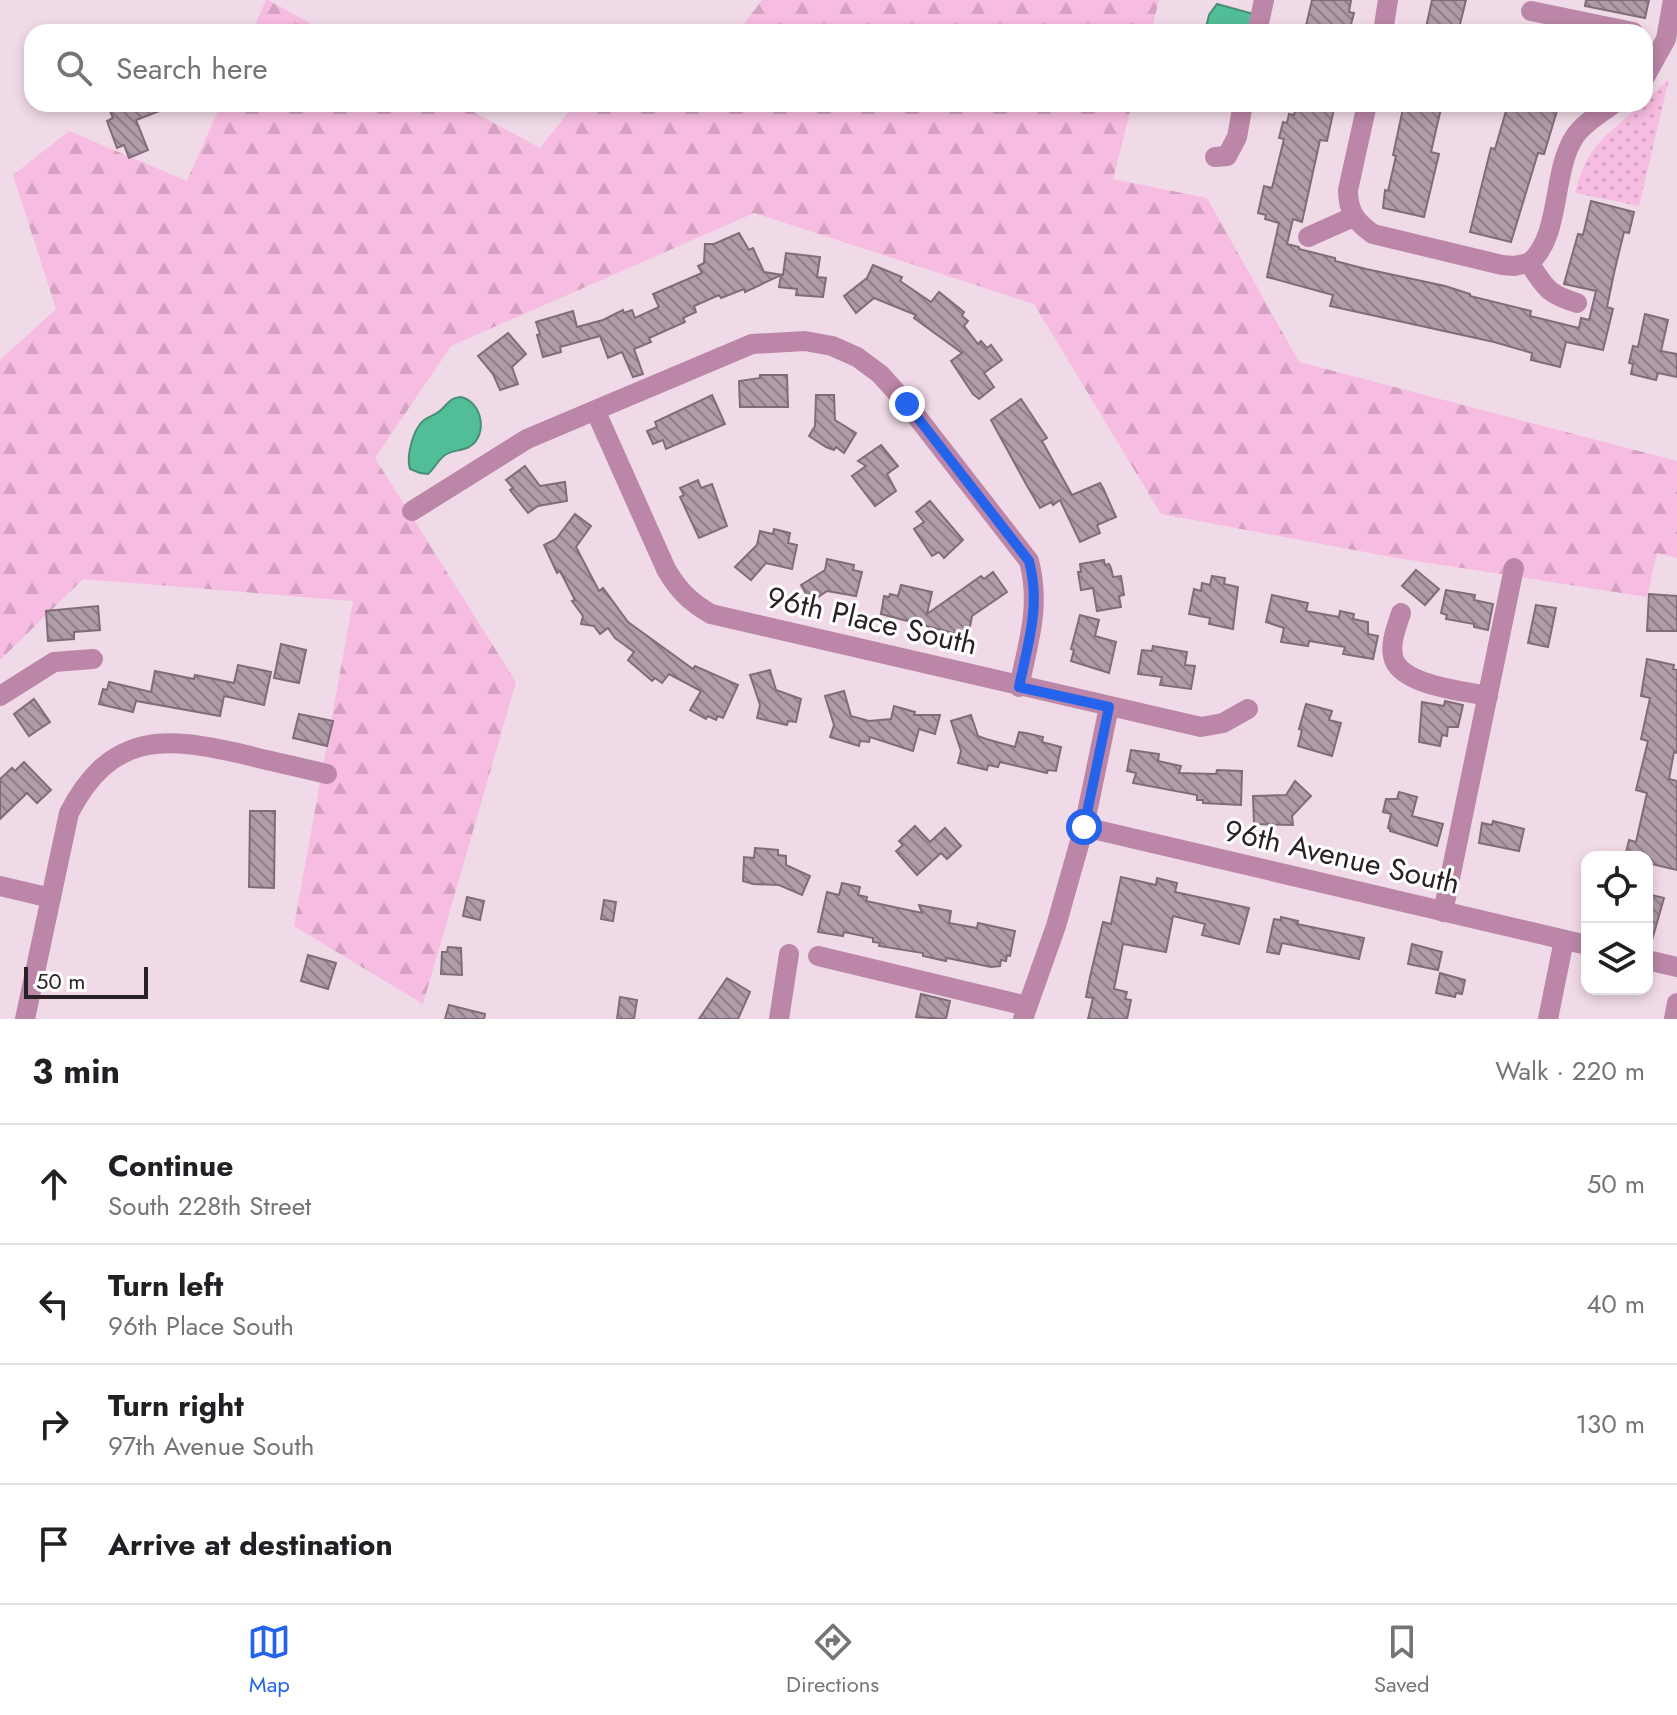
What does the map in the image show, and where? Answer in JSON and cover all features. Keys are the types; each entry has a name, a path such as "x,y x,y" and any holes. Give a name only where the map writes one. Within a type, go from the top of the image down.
{"street":[{"path":"1259,24 1264,0"},
{"path":"1384,24 1388,0"},
{"path":"1653,63 1666,39 1673,0"},
{"path":"1531,11 1594,24"},
{"path":"1653,36 1666,39"},
{"path":"1215,157 1227,156 1237,137 1242,112"},
{"path":"1365,112 1348,190 1353,217 1373,234 1502,265 1529,263 1544,247 1565,157 1575,136 1602,112"},
{"path":"1308,237 1353,217"},
{"path":"1529,263 1555,296 1577,303"},
{"path":"412,511 527,439 752,344 805,341 832,346 857,357 880,374 907,404 1029,561 1035,583 1036,607 1019,687"},
{"name":"96th Place South","path":"596,412 666,569 678,590 693,604 711,614 1201,727 1223,723 1248,709"},
{"path":"1443,912 1514,568"},
{"path":"1401,613 1393,642 1393,658 1401,671 1412,679 1488,696"},
{"path":"0,696 54,662 93,659"},
{"path":"818,956 1025,1013 1056,926 1084,827 1109,707"},
{"path":"25,1019 69,813 78,796 109,762 153,743 192,743 327,774"},
{"name":"96th Avenue South","path":"1084,827 1581,944"},
{"path":"0,886 51,898"},
{"path":"1548,1019 1564,940"},
{"path":"779,1019 789,954"},
{"path":"1653,961 1677,967"},
{"path":"1674,1019 1677,1003"}],"green space":[{"path":"268,0 312,24 256,24"},
{"path":"762,0 1159,0 1153,24 744,24"},
{"path":"1669,79 1639,206 1575,193 1592,152 1633,112 1653,112 1653,94"},
{"path":"217,112 474,112 540,148 569,112 1130,112 1113,179 1207,198 1299,362 1677,461 1677,558 1657,553 1647,597 1397,558 1161,514 1034,304 754,213 451,346 375,458 516,682 423,1004 294,926 353,601 83,579 0,660 0,360 56,309 13,175 69,131 187,181"}],"shaded area":[{"path":"1217,4 1257,15 1255,24 1207,24"},
{"path":"461,397 474,405 478,412 481,427 475,442 445,455 428,474 410,469 411,443 420,424 452,400"}],"building":[{"path":"1312,0 1351,0 1349,12 1354,13 1351,24 1306,24"},
{"path":"1432,0 1466,0 1460,24 1427,24"},
{"path":"1586,0 1649,0 1645,18 1585,6"},
{"path":"110,112 157,112 136,120 148,150 129,158 124,145 117,148 107,121 113,118"},
{"path":"1295,112 1333,112 1327,141 1320,140 1302,222 1293,219 1287,244 1335,258 1335,261 1445,286 1470,296 1531,311 1530,316 1579,328 1581,318 1589,320 1596,291 1564,284 1578,234 1583,235 1591,201 1634,212 1629,233 1624,232 1614,273 1607,307 1613,309 1603,350 1566,342 1560,367 1531,360 1532,353 1494,342 1330,306 1333,295 1267,277 1279,223 1265,219 1266,215 1258,213 1264,186 1272,188 1284,139 1279,138 1283,122 1287,123 1289,114 1294,115"},
{"path":"1402,112 1440,112 1431,152 1439,154 1424,217 1383,208 1385,190 1388,191 1396,156 1393,155"},
{"path":"1506,112 1557,112 1544,154 1538,153 1511,242 1470,232 1491,148 1495,149"},
{"path":"739,233 749,250 753,248 764,272 783,275 786,253 820,257 817,277 826,278 823,297 796,295 797,289 779,287 781,275 745,292 744,289 721,298 719,295 694,306 696,312 683,318 685,322 649,338 651,342 634,349 643,374 633,377 622,352 608,358 600,336 560,347 561,352 543,357 536,322 573,311 577,327 603,320 623,310 624,313 632,310 635,318 659,307 653,294 702,273 698,266 704,263 705,244 714,244"},
{"path":"873,265 902,277 900,281 931,302 939,292 964,312 962,316 968,321 964,326 978,344 981,341 987,348 991,345 1002,360 984,373 994,387 979,399 973,394 951,361 962,353 914,318 916,315 874,298 856,313 844,296 867,278"},
{"path":"1645,314 1668,320 1661,351 1677,354 1677,377 1658,373 1656,380 1631,374 1633,364 1629,363 1633,346 1638,347"},
{"path":"508,333 526,354 512,367 518,384 500,390 493,374 478,356"},
{"path":"760,375 787,375 788,407 740,407 739,381 760,378"},
{"path":"712,395 725,424 666,449 663,440 653,444 647,431 657,427 655,422"},
{"path":"816,395 834,395 835,420 856,433 844,453 836,447 834,450 826,447 809,436 815,426"},
{"path":"1021,399 1047,438 1042,441 1072,495 1100,483 1103,488 1116,517 1097,525 1100,533 1080,542 1060,500 1040,508 991,420"},
{"path":"881,445 898,466 887,474 896,491 875,506 852,476 866,466 858,461"},
{"path":"525,466 540,486 565,482 567,501 538,506 528,513 506,480"},
{"path":"698,480 701,488 712,484 727,526 699,538 680,497 684,495 680,488"},
{"path":"930,501 963,540 944,558 939,552 932,556 914,529 924,522 916,512"},
{"path":"575,514 591,526 576,547 599,591 603,588 628,622 693,669 695,666 738,685 723,718 718,716 716,720 708,716 706,719 690,710 701,691 669,674 662,683 655,678 652,681 628,660 634,652 615,638 608,628 600,634 594,626 581,624 583,616 572,601 575,600 560,571 557,573 544,545 556,539"},
{"path":"774,529 790,533 788,543 797,545 792,569 766,563 751,580 735,567 757,545 760,531 773,534"},
{"path":"827,559 854,565 853,570 862,572 856,596 827,591 811,602 801,585 825,570"},
{"path":"1104,560 1105,565 1109,564 1113,577 1121,576 1124,595 1119,596 1121,607 1097,611 1093,588 1081,590 1078,572 1081,572 1080,564"},
{"path":"1416,570 1439,589 1425,605 1402,586"},
{"path":"993,572 1007,592 972,616 968,637 881,614 884,596 898,596 901,585 932,592 927,614 981,576 984,579"},
{"path":"1212,576 1225,578 1224,584 1238,587 1233,629 1209,624 1210,618 1189,614 1194,589 1201,591 1202,583 1210,585"},
{"path":"1446,590 1475,595 1474,600 1493,604 1488,630 1446,619 1447,615 1441,613"},
{"path":"1649,594 1677,596 1677,631 1647,631"},
{"path":"1272,595 1308,603 1306,611 1339,617 1340,611 1354,614 1353,619 1368,622 1368,634 1378,636 1373,659 1343,654 1345,647 1309,641 1308,646 1281,642 1284,628 1266,622"},
{"path":"1536,605 1556,608 1548,647 1528,643"},
{"path":"98,606 100,630 74,632 74,639 48,641 46,611"},
{"path":"1080,615 1099,620 1095,636 1116,642 1109,673 1071,661"},
{"path":"281,644 306,650 299,683 274,678"},
{"path":"1153,646 1187,652 1185,665 1195,666 1191,689 1160,685 1162,677 1138,674 1142,650 1152,651"},
{"path":"1647,659 1674,665 1673,669 1677,670 1677,753 1674,752 1669,779 1677,781 1677,870 1653,864 1653,851 1626,851 1629,840 1636,842 1647,793 1636,790 1648,741 1641,739 1650,698 1641,696"},
{"path":"238,665 271,672 264,705 224,696 220,716 136,701 133,712 99,704 103,689 107,690 109,682 151,692 155,671 234,683"},
{"path":"770,670 776,690 801,699 796,722 788,721 787,725 757,718 760,705 750,675"},
{"path":"844,691 851,716 869,721 891,719 894,706 915,712 914,715 940,715 935,734 919,729 913,751 870,737 869,742 860,741 859,746 830,737 834,725 825,696"},
{"path":"34,699 50,722 29,736 14,714"},
{"path":"1445,701 1463,705 1458,727 1448,727 1447,736 1442,735 1440,746 1419,742 1422,702 1444,706"},
{"path":"1306,704 1332,711 1329,720 1341,723 1332,756 1298,746"},
{"path":"299,714 333,721 327,746 293,738"},
{"path":"971,715 978,736 986,739 1015,747 1019,732 1043,737 1042,742 1061,747 1056,771 1048,770 1047,773 1000,762 998,767 988,765 987,770 958,763 961,751 951,721"},
{"path":"1131,750 1159,754 1158,761 1181,766 1179,773 1242,771 1241,805 1203,803 1203,800 1197,800 1197,795 1133,783 1136,773 1127,771"},
{"path":"24,762 51,790 37,803 27,793 0,819 0,779"},
{"path":"1295,781 1311,796 1292,816 1293,825 1254,824 1253,796 1286,795"},
{"path":"1399,792 1417,797 1412,816 1443,824 1437,846 1390,831 1391,814 1383,812 1386,799 1397,799"},
{"path":"250,811 275,811 274,888 249,887"},
{"path":"1493,821 1524,829 1519,851 1479,843 1482,823 1492,825"},
{"path":"915,826 930,842 945,828 961,846 947,859 941,853 917,875 896,851 903,845 899,841"},
{"path":"755,848 778,850 778,855 786,856 786,865 810,876 802,895 779,885 743,881 744,857 754,858"},
{"path":"1121,877 1156,885 1157,878 1177,883 1175,892 1249,908 1239,944 1202,935 1205,924 1173,916 1166,952 1123,944 1114,989 1127,992 1125,999 1131,1000 1127,1019 1088,1019 1093,998 1086,997 1090,977 1103,922 1111,924"},
{"path":"842,883 860,887 858,895 867,897 866,901 922,913 919,905 951,911 949,923 977,928 978,923 1015,931 1010,956 1007,955 1006,961 1001,960 1000,966 991,967 879,946 880,943 873,942 873,938 844,932 843,936 818,932 827,892 839,895"},
{"path":"1653,895 1664,898 1653,936"},
{"path":"467,897 484,901 480,920 463,916"},
{"path":"604,900 616,902 613,921 601,919"},
{"path":"1281,917 1298,921 1297,924 1364,938 1359,959 1282,943 1279,954 1267,952 1274,919 1281,920"},
{"path":"1412,944 1442,952 1438,970 1408,964"},
{"path":"448,947 461,948 462,975 441,974 442,952 447,952"},
{"path":"308,955 336,963 328,989 301,981"},
{"path":"1440,973 1465,980 1462,994 1456,993 1455,997 1436,993"},
{"path":"727,978 750,992 738,1019 699,1019"},
{"path":"921,994 950,1001 946,1019 916,1017"},
{"path":"620,997 637,1000 634,1019 617,1019"},
{"path":"449,1005 485,1014 484,1019 445,1019"}],"route":[{"path":"907,404 1029,561 1035,583 1036,607 1019,687 1109,707 1084,827"}]}
